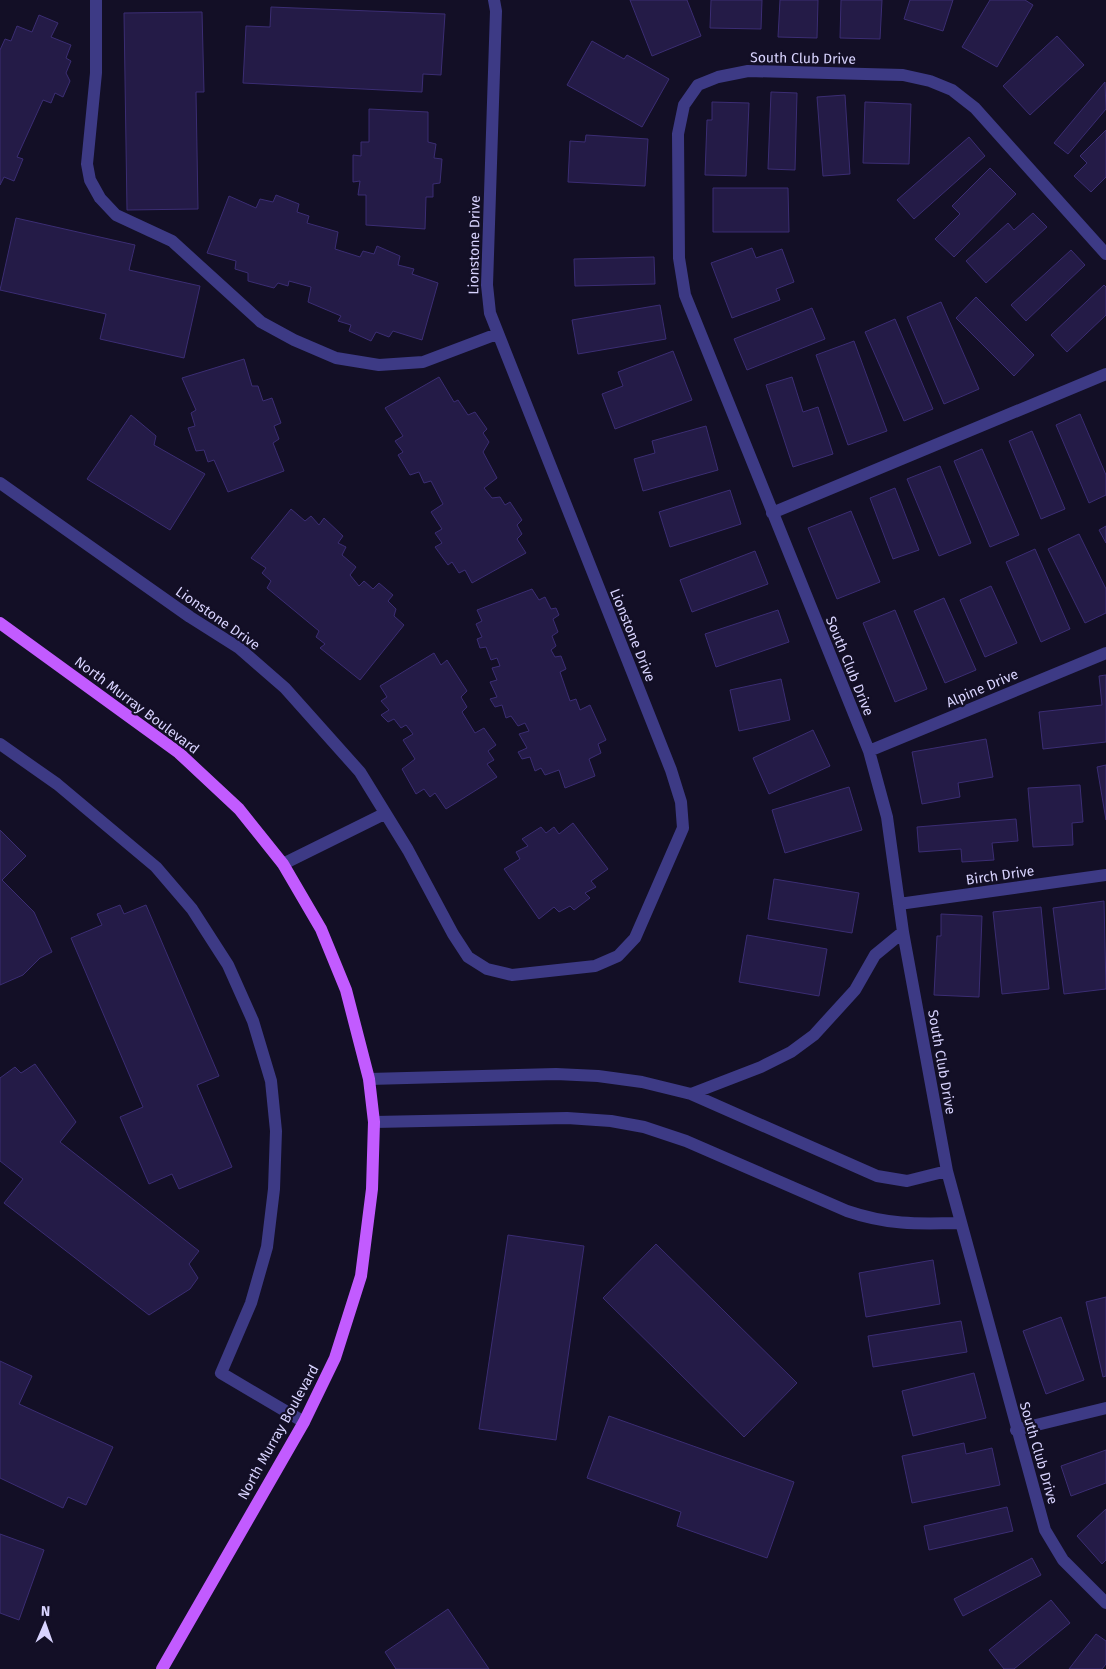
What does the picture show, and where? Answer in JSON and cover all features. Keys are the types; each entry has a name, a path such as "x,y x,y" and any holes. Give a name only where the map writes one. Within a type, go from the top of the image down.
{"main road":[{"name":"North Murray Boulevard","path":"0,623 179,753 239,808 283,864 321,929 346,990 369,1079 374,1122 372,1189 361,1276 335,1358 304,1422 162,1669"}],"street":[{"path":"96,0 96,73 86,164 90,180 100,198 116,215 172,241 261,322 294,340 336,358 378,365 423,362 497,334"},
{"name":"Lionstone Drive","path":"0,483 190,617 239,648 284,688 323,728 360,772 384,814 408,850 453,934 468,957 487,969 512,975 595,966 618,956 635,938 683,828 681,802 671,770 490,313 487,285 496,11 494,0"},
{"name":"South Club Drive","path":"1106,254 974,108 952,90 930,81 903,75 748,70 718,77 698,85 684,105 678,134 681,267 686,295 698,330 869,752 887,817 903,932 947,1171 959,1223 1045,1530 1063,1560 1106,1603"},
{"path":"772,513 1106,374"},
{"name":"Alpine Drive","path":"869,752 1106,653"},
{"path":"0,744 57,784 156,867 197,917 228,965 250,1013 271,1081 276,1131 274,1189 267,1247 251,1303 221,1373 304,1422"},
{"path":"283,864 384,814"},
{"name":"Birch Drive","path":"899,904 1106,875"},
{"path":"691,1094 761,1067 791,1052 814,1036 855,990 875,955 903,932"},
{"path":"369,1079 564,1074 642,1082 691,1094 877,1176 907,1181 947,1171"},
{"path":"374,1122 567,1118 611,1121 644,1127 686,1141 848,1211 875,1220 902,1224 959,1223"},
{"path":"1016,1430 1106,1408"}],"building":[{"path":"630,0 687,0 701,36 652,56"},
{"path":"711,0 762,0 761,29 710,28"},
{"path":"780,0 818,0 817,38 778,37"},
{"path":"841,0 882,0 880,39 840,38"},
{"path":"910,0 953,0 943,31 904,19"},
{"path":"990,0 1025,0 1033,5 997,67 962,47"},
{"path":"271,7 445,14 441,75 423,74 422,92 243,83 246,26 270,27"},
{"path":"202,12 204,92 196,92 198,209 127,210 124,13"},
{"path":"39,15 58,23 51,37 71,45 66,58 71,61 66,73 70,81 63,97 55,93 51,103 43,100 17,157 23,159 14,181 4,177 0,185 0,50 5,39 11,41 17,26 32,32"},
{"path":"1057,36 1084,65 1030,115 1003,86"},
{"path":"592,41 624,59 627,55 669,79 642,127 567,85"},
{"path":"1105,82 1106,109 1068,154 1054,143"},
{"path":"771,92 797,93 795,170 768,169"},
{"path":"845,95 850,174 823,176 817,97"},
{"path":"712,102 749,103 746,176 705,175 707,120 712,120"},
{"path":"865,102 911,104 909,164 863,163"},
{"path":"369,109 428,112 428,142 436,144 434,158 442,159 440,183 433,184 433,197 426,197 425,229 366,225 366,195 358,195 360,181 353,182 353,155 361,156 361,142 369,142"},
{"path":"1106,130 1106,177 1091,192 1074,176 1087,163 1080,156"},
{"path":"586,135 648,139 645,186 568,182 570,141 585,142"},
{"path":"969,137 985,156 914,219 897,200"},
{"path":"990,168 1016,194 954,257 935,239 960,214 952,206"},
{"path":"713,188 788,188 789,232 713,232"},
{"path":"276,195 299,204 297,212 309,216 307,223 338,232 335,249 360,257 363,251 374,254 377,246 400,256 398,265 414,269 412,274 438,283 422,340 393,331 389,337 376,332 371,341 349,331 351,325 338,321 341,316 308,302 311,287 289,281 288,286 278,283 274,288 248,281 248,273 235,269 236,261 207,253 229,196 256,208 260,199 273,202"},
{"path":"1033,213 1047,227 986,283 966,261 1008,223 1014,230"},
{"path":"16,218 135,245 129,270 200,286 184,358 100,339 106,314 0,290"},
{"path":"752,248 756,258 782,249 794,282 776,289 780,300 732,318 711,263"},
{"path":"1071,250 1085,265 1026,321 1011,305"},
{"path":"654,257 655,284 575,286 574,259"},
{"path":"1104,285 1106,287 1106,315 1067,352 1051,335"},
{"path":"976,297 1034,355 1014,376 956,318"},
{"path":"941,302 979,389 944,404 907,317"},
{"path":"660,305 666,339 578,354 572,320"},
{"path":"812,308 825,339 747,370 734,339"},
{"path":"895,319 933,409 904,421 865,332"},
{"path":"854,341 887,431 848,445 816,355"},
{"path":"673,351 692,400 615,429 602,394 623,386 618,372"},
{"path":"244,359 252,386 258,386 263,401 272,398 281,423 274,426 279,439 273,443 284,471 228,492 214,460 208,462 204,450 196,451 188,428 195,426 191,413 196,410 182,378"},
{"path":"439,377 454,402 458,400 468,415 475,412 487,429 483,433 489,442 483,452 497,478 484,488 492,498 500,497 505,505 510,502 522,520 517,525 522,534 517,539 526,553 472,583 465,570 459,573 452,562 448,565 435,547 442,543 435,533 442,529 431,512 443,504 431,481 424,483 419,472 410,475 398,455 403,452 395,441 403,436 385,408"},
{"path":"792,377 803,412 818,407 833,454 793,467 766,385"},
{"path":"1080,414 1106,475 1106,495 1089,503 1056,425"},
{"path":"131,415 156,436 154,445 205,474 170,530 87,479"},
{"path":"706,426 718,470 643,491 634,459 655,453 652,441"},
{"path":"1032,431 1065,509 1041,519 1009,441"},
{"path":"982,449 1019,535 990,547 954,461"},
{"path":"940,466 971,543 939,556 907,479"},
{"path":"895,488 919,550 893,559 870,498"},
{"path":"730,490 741,524 670,547 659,512"},
{"path":"291,509 305,521 311,516 319,525 324,518 343,536 338,543 346,547 342,555 356,567 350,575 359,586 364,581 373,589 379,583 393,595 388,601 396,609 394,616 404,625 360,680 320,648 325,644 316,637 319,631 267,588 271,581 262,573 266,568 251,558"},
{"path":"851,511 880,582 837,599 808,528"},
{"path":"1106,526 1106,543 1099,530"},
{"path":"1079,534 1106,589 1106,613 1085,623 1048,549"},
{"path":"1035,549 1070,629 1041,642 1006,562"},
{"path":"755,551 768,584 692,612 680,580"},
{"path":"991,586 1017,643 985,657 960,600"},
{"path":"532,589 539,600 545,597 551,609 556,608 559,615 553,619 558,632 552,636 556,646 551,650 555,657 561,656 566,669 560,672 570,701 576,699 580,710 590,705 606,740 598,744 601,753 589,759 595,776 565,788 559,770 545,775 541,768 535,771 530,757 522,759 518,752 527,748 519,734 529,731 525,723 518,726 511,716 506,718 502,705 495,707 490,699 497,697 490,682 497,680 492,668 500,666 497,658 491,660 486,647 480,648 477,639 482,637 476,624 482,621 477,610"},
{"path":"944,598 976,670 945,683 914,611"},
{"path":"778,610 789,642 716,667 705,634"},
{"path":"895,610 927,689 895,702 863,623"},
{"path":"434,653 441,665 447,660 467,691 461,697 467,707 462,712 475,733 484,728 496,745 488,751 494,760 487,764 497,777 446,809 435,793 430,797 424,789 416,794 402,769 415,759 403,740 413,734 406,725 401,728 394,719 388,722 381,715 389,710 381,701 387,697 380,686"},
{"path":"1106,675 1106,742 1043,749 1039,712 1102,705 1099,676"},
{"path":"781,679 790,720 739,731 730,690"},
{"path":"813,730 830,766 769,794 753,758"},
{"path":"986,739 993,777 958,783 960,797 922,804 912,752"},
{"path":"1106,765 1106,820 1097,767"},
{"path":"1080,785 1083,822 1072,823 1073,845 1033,847 1028,788"},
{"path":"849,787 862,830 785,853 772,810"},
{"path":"1016,819 1018,841 992,843 994,860 962,862 961,849 919,852 917,827"},
{"path":"573,823 608,869 591,881 596,887 585,893 590,898 574,910 570,906 559,912 554,907 539,919 504,869 520,859 516,852 528,846 522,839 541,827 546,833 554,827 559,834"},
{"path":"0,830 26,856 2,880 34,912 52,952 40,958 23,975 0,985"},
{"path":"774,879 859,893 852,933 768,919"},
{"path":"1104,901 1106,989 1064,994 1053,908"},
{"path":"120,905 124,914 146,905 219,1076 197,1085 232,1167 179,1189 172,1174 149,1184 120,1117 143,1107 71,938 102,925 97,914"},
{"path":"1041,907 1049,989 1002,994 993,912"},
{"path":"941,914 982,916 979,997 934,995 937,936 941,936"},
{"path":"747,935 827,949 819,996 739,982"},
{"path":"35,1064 76,1122 60,1142 199,1251 189,1264 198,1278 190,1289 149,1315 4,1203 23,1179 0,1161 0,1078 15,1067 21,1073"},
{"path":"508,1235 584,1246 556,1440 479,1429"},
{"path":"656,1244 797,1383 744,1437 603,1298"},
{"path":"933,1260 940,1304 866,1317 859,1273"},
{"path":"1106,1297 1106,1376 1103,1377 1086,1302"},
{"path":"1061,1317 1084,1380 1046,1394 1023,1331"},
{"path":"961,1321 967,1352 873,1367 868,1336"},
{"path":"0,1361 32,1376 19,1404 113,1447 86,1505 68,1497 63,1508 0,1478"},
{"path":"974,1373 986,1418 913,1436 902,1391"},
{"path":"609,1416 794,1482 767,1558 677,1526 681,1512 587,1478"},
{"path":"964,1443 966,1454 992,1448 1000,1485 912,1503 902,1456"},
{"path":"1106,1450 1106,1483 1071,1496 1061,1466"},
{"path":"1007,1507 1013,1531 929,1550 924,1526"},
{"path":"1106,1509 1106,1560 1102,1564 1077,1536"},
{"path":"0,1534 44,1550 19,1620 0,1613"},
{"path":"1032,1558 1041,1575 963,1616 954,1599"},
{"path":"1051,1600 1070,1623 1014,1669 1004,1669 989,1650"},
{"path":"448,1609 489,1669 396,1669 385,1652"},
{"path":"1096,1634 1106,1641 1106,1664 1102,1669 1069,1669"}]}
